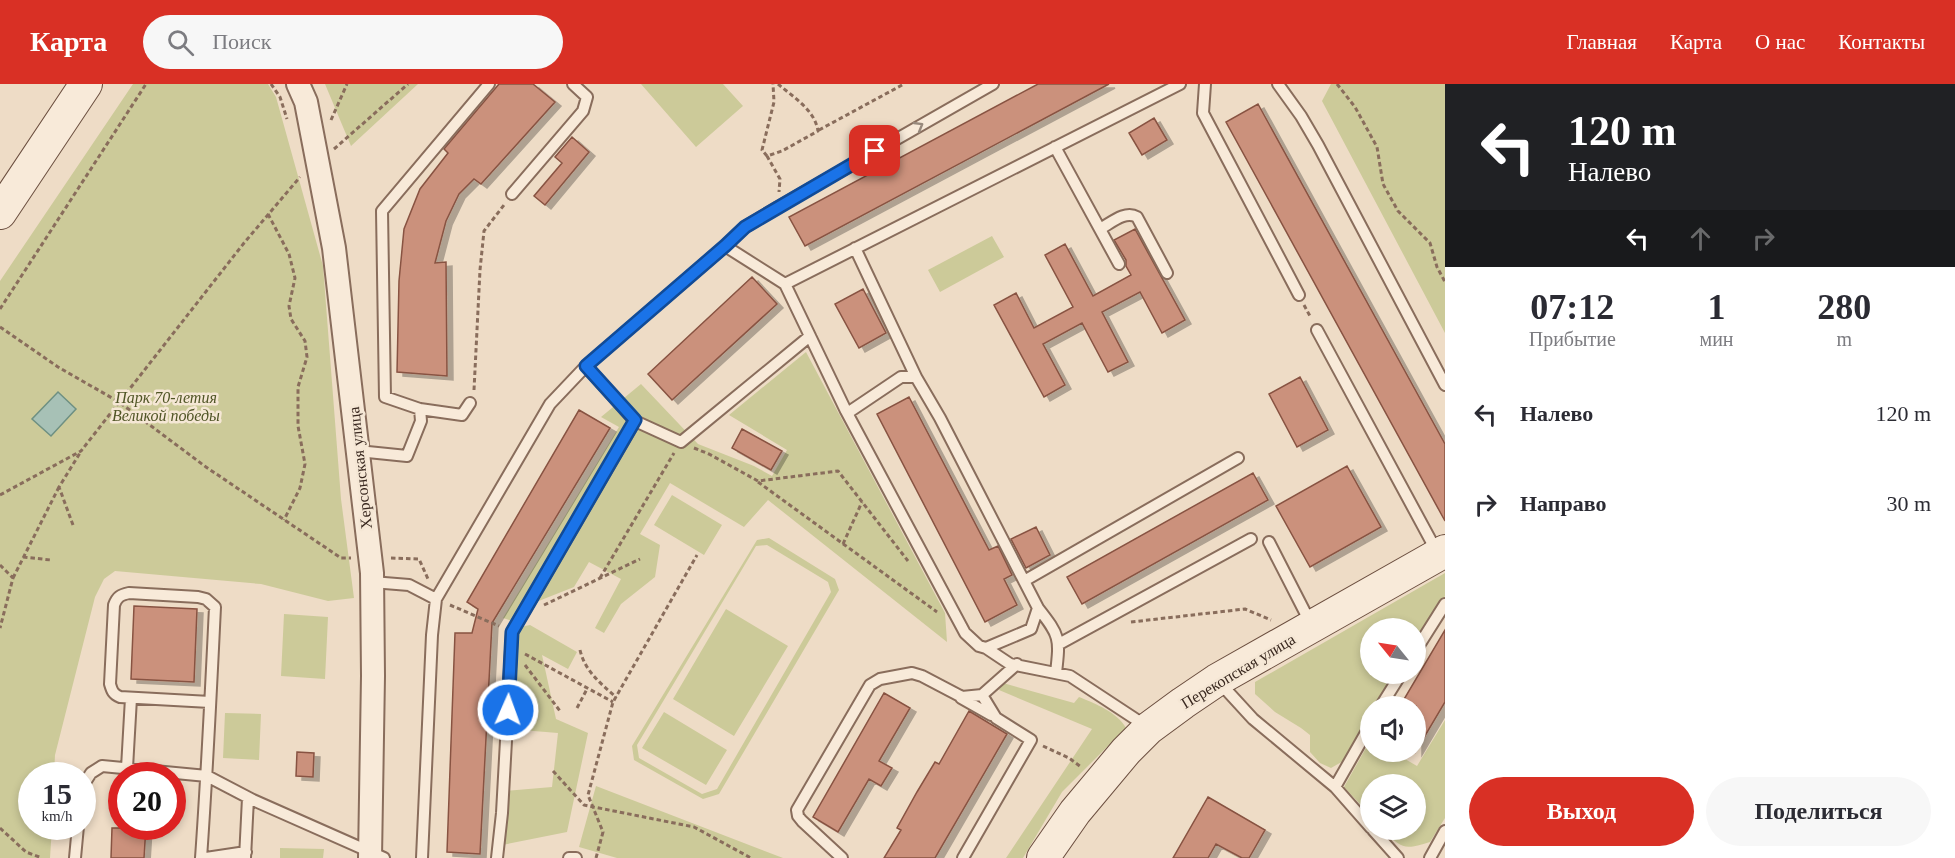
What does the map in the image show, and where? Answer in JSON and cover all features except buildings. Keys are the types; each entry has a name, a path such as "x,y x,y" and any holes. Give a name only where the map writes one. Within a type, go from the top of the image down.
{"street":[{"path":"0,213 86,84"},
{"name":"Херсонская улица","path":"298,84 306,102 334,248 370,558 375,856"},
{"name":"Перекопская улица","path":"1043,858 1090,794 1126,751 1149,728 1217,680 1442,553"}],"lane":[{"path":"470,403 462,414 420,409 385,397 382,211 489,84"},
{"path":"512,194 583,111 587,97 573,84"},
{"path":"422,858 432,635 436,599 550,404 586,366 745,227 993,84"},
{"path":"784,284 1180,84"},
{"path":"1205,84 1203,113 1299,295"},
{"path":"1278,84 1318,145 1445,385"},
{"path":"1055,147 1119,264"},
{"path":"1100,229 1126,215 1137,217 1167,273"},
{"path":"725,246 784,284 846,411 965,633 980,646 1010,664 1070,676 1149,728"},
{"path":"855,248 916,377 940,418 1038,608 1054,628 1059,644 1056,674"},
{"path":"1317,330 1442,553"},
{"path":"586,366 635,420 681,442 810,336"},
{"path":"846,411 849,412 901,377 916,377"},
{"path":"358,451 406,456 421,421 420,409"},
{"path":"498,858 512,632 635,420"},
{"path":"1024,581 1238,458"},
{"path":"1059,644 1251,539"},
{"path":"1269,542 1312,627"},
{"path":"372,582 409,585 436,599"},
{"path":"210,702 131,698 115,695 110,684 114,605 117,598 129,593 198,597 206,599 215,607 203,858 246,855 248,798"},
{"path":"1426,634 1445,604"},
{"path":"986,648 1031,629 1038,608"},
{"path":"958,696 968,698 982,694 1017,664"},
{"path":"842,858 802,821 798,816 798,810 870,685 880,679 912,673 922,675 1028,737 1031,741 963,858"},
{"path":"1217,680 1253,719 1335,787 1360,815"},
{"path":"982,694 990,711 999,720"},
{"path":"127,762 131,698"},
{"path":"1335,787 1360,743"},
{"path":"186,774 207,776 248,798 375,856"},
{"path":"1430,858 1445,831"},
{"path":"75,858 77,840"},
{"path":"1382,840 1398,858"},
{"path":"569,858 576,858"}],"path":[{"path":"0,309 146,84"},
{"path":"328,124 348,84"},
{"path":"333,151 408,84"},
{"path":"776,84 812,114 817,122 818,131"},
{"path":"776,84 762,150 780,179 777,207"},
{"path":"767,156 782,151 904,84"},
{"path":"1337,84 1355,107 1377,147 1383,184 1398,211 1430,243 1437,267 1445,282"},
{"path":"0,628 13,578 59,487 81,451 268,214 305,171"},
{"path":"470,403 474,388 484,231 512,194"},
{"path":"268,214 289,254 295,278 289,306 291,319 305,341 308,357 298,387 297,426 305,464 300,488 284,520"},
{"path":"1299,295 1317,330"},
{"path":"0,327 58,367 119,402 206,467 341,558 419,559 436,599 512,632"},
{"path":"600,578 681,442 709,454 758,481 965,633"},
{"path":"0,495 81,451"},
{"path":"758,481 838,471 914,567"},
{"path":"59,487 73,525"},
{"path":"843,544 862,502"},
{"path":"596,858 603,832 588,795 613,702 697,555"},
{"path":"23,557 51,560"},
{"path":"520,616 640,559"},
{"path":"0,565 13,578"},
{"path":"1128,622 1245,609 1271,620"},
{"path":"511,647 613,702"},
{"path":"511,647 560,711"},
{"path":"579,650 594,677 616,697"},
{"path":"577,708 587,688"},
{"path":"1031,741 1069,758 1085,770"},
{"path":"553,771 584,805 694,827 752,858"},
{"path":"0,828 26,852 42,858"}],"green space":[{"name":"Парк 70-летия Великой победы","path":"133,84 268,84 276,97 323,266 341,499 354,598 328,601 261,584 115,571 104,579 95,597 55,762 18,762 18,840 51,840 50,858 0,858 0,281"},
{"path":"325,84 418,84 351,146"},
{"path":"641,84 723,84 743,106 696,147"},
{"path":"1331,84 1445,84 1445,333 1322,101"},
{"path":"992,236 1004,257 940,292 928,270"},
{"path":"806,352 945,613 947,642 768,500 744,527 670,483 640,534 660,545 655,577 621,604 604,633 595,628 621,579 589,562 574,587 521,608 512,621 503,618 619,427 601,417 641,384 698,444 754,466 772,476 787,450 729,415"},
{"path":"672,495 722,525 704,555 654,525"},
{"path":"769,538 835,579 839,590 719,794 703,799 634,760 632,746 757,540","holes":["767,545 828,582 831,592 717,789 702,794 639,758 637,745 756,546"]},
{"path":"1445,573 1445,596 1426,627 1426,618 1367,618"},
{"path":"726,609 788,646 734,736 673,699"},
{"path":"284,614 328,617 325,679 281,676"},
{"path":"1360,622 1360,684 1391,684 1384,696 1360,696 1360,735 1345,760 1331,768 1320,763 1310,752 1310,735 1275,712 1255,694 1255,682"},
{"path":"530,625 577,652 568,669 542,655 556,719 588,733 567,832 497,846 504,791 552,787 558,733 509,729 515,637 520,627"},
{"path":"1003,683 1074,703 1079,697 1112,713 1126,728 1062,792 1023,858 1006,858 1092,729 999,690"},
{"path":"664,712 727,750 706,785 642,748"},
{"path":"225,713 261,714 259,760 223,758"},
{"path":"1445,720 1445,818 1430,842 1404,846 1394,840 1426,840 1426,774 1360,774 1360,804 1344,787 1360,759 1360,762 1410,762 1417,766 1419,762 1426,762 1426,751"},
{"path":"596,786 783,858 617,858 579,847"},
{"path":"280,848 324,849 323,858 280,858"}],"shaded area":[{"path":"58,392 76,409 51,436 32,419"}],"route":[{"path":"508,710 512,632 635,420 586,366 745,227 875,151"}]}
